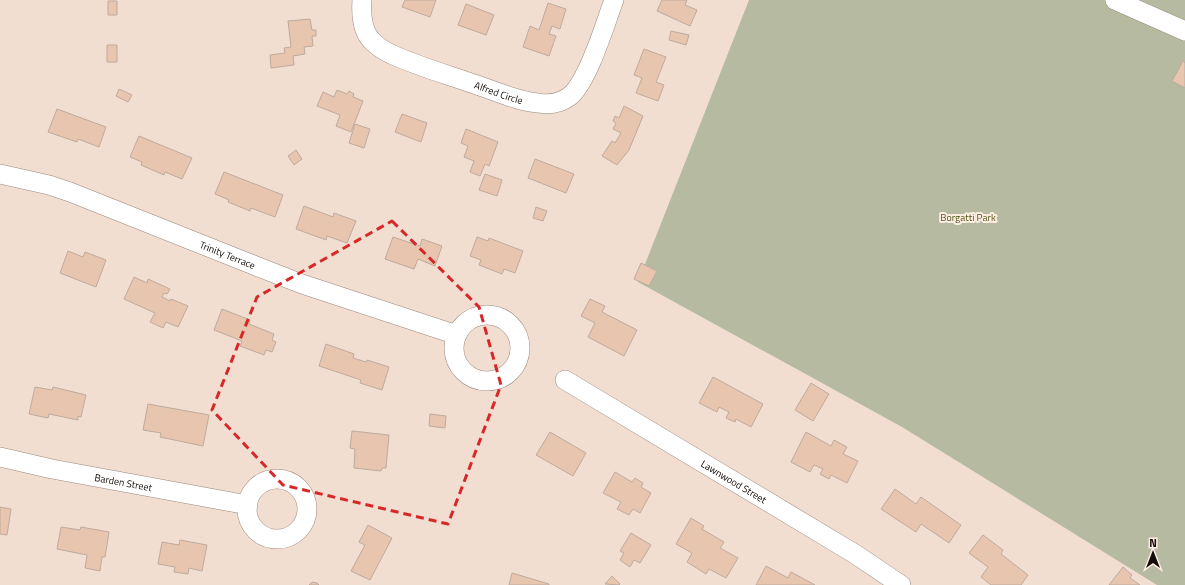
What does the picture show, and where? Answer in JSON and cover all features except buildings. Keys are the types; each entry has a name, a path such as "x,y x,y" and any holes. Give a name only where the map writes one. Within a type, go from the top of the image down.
{"street":[{"name":"Alfred Circle","path":"362,0 361,11 365,31 371,40 385,51 402,59 517,99 546,104 554,103 570,96 576,89 588,69 614,0"},
{"path":"1114,0 1185,31"},
{"name":"Trinity Terrace","path":"0,174 49,185 70,192 302,284 456,335"},
{"name":"Lawnwood Street","path":"565,380 855,554 895,583"},
{"name":"Barden Street","path":"0,457 52,469 248,505"}],"highlighted area":[{"path":"392,221 479,307 501,385 448,524 283,485 212,410 257,297"}],"green space":[{"name":"Borgatti Park","path":"749,0 1185,0 1185,585 1157,585 902,427 638,282"}]}
